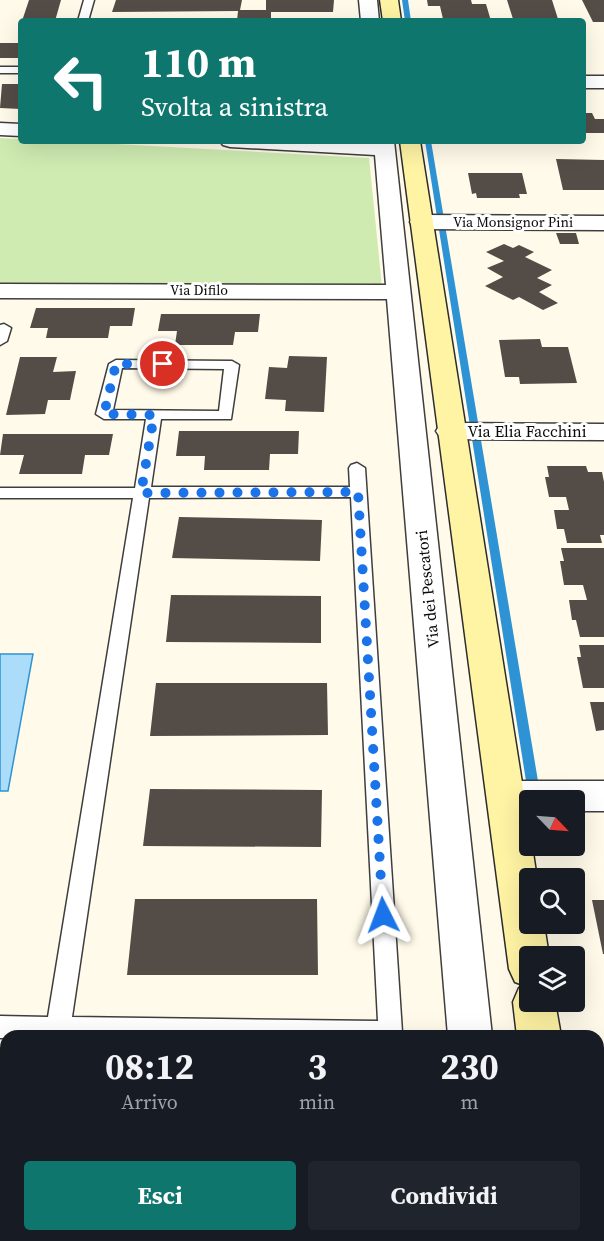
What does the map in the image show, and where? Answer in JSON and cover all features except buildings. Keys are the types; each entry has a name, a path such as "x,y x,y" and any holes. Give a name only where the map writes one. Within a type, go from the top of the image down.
{"street":[{"path":"368,0 370,18"},
{"path":"389,0 392,18"},
{"path":"586,82 604,82"},
{"path":"0,129 18,130"},
{"path":"393,144 436,222 457,431 527,946"},
{"name":"Via dei Pescatori","path":"393,144 398,292 469,1030"},
{"name":"Via Monsignor Pini","path":"436,222 604,223"},
{"name":"Via Difilo","path":"0,291 398,292"},
{"name":"Via Elia Facchini","path":"457,431 604,432"},
{"path":"506,796 604,796"},
{"path":"535,1012 538,1030"}],"lane":[{"path":"84,18 89,0"},
{"path":"0,70 18,70"},
{"path":"116,364 232,365 226,416 154,415 104,414 116,364"},
{"path":"58,1030 154,415"},
{"path":"357,468 390,1030"},
{"path":"0,493 358,492"},
{"path":"0,1028 29,1030"}],"green space":[{"path":"0,138 18,139 18,144 116,144 369,158 382,287 0,288"}],"water":[{"path":"0,654 33,654 8,791 0,791"}],"waterway":[{"path":"405,0 408,18"},
{"path":"428,144 532,781"}],"route":[{"path":"163,364 116,364 104,414 154,415 141,493 358,492 383,915"}]}
